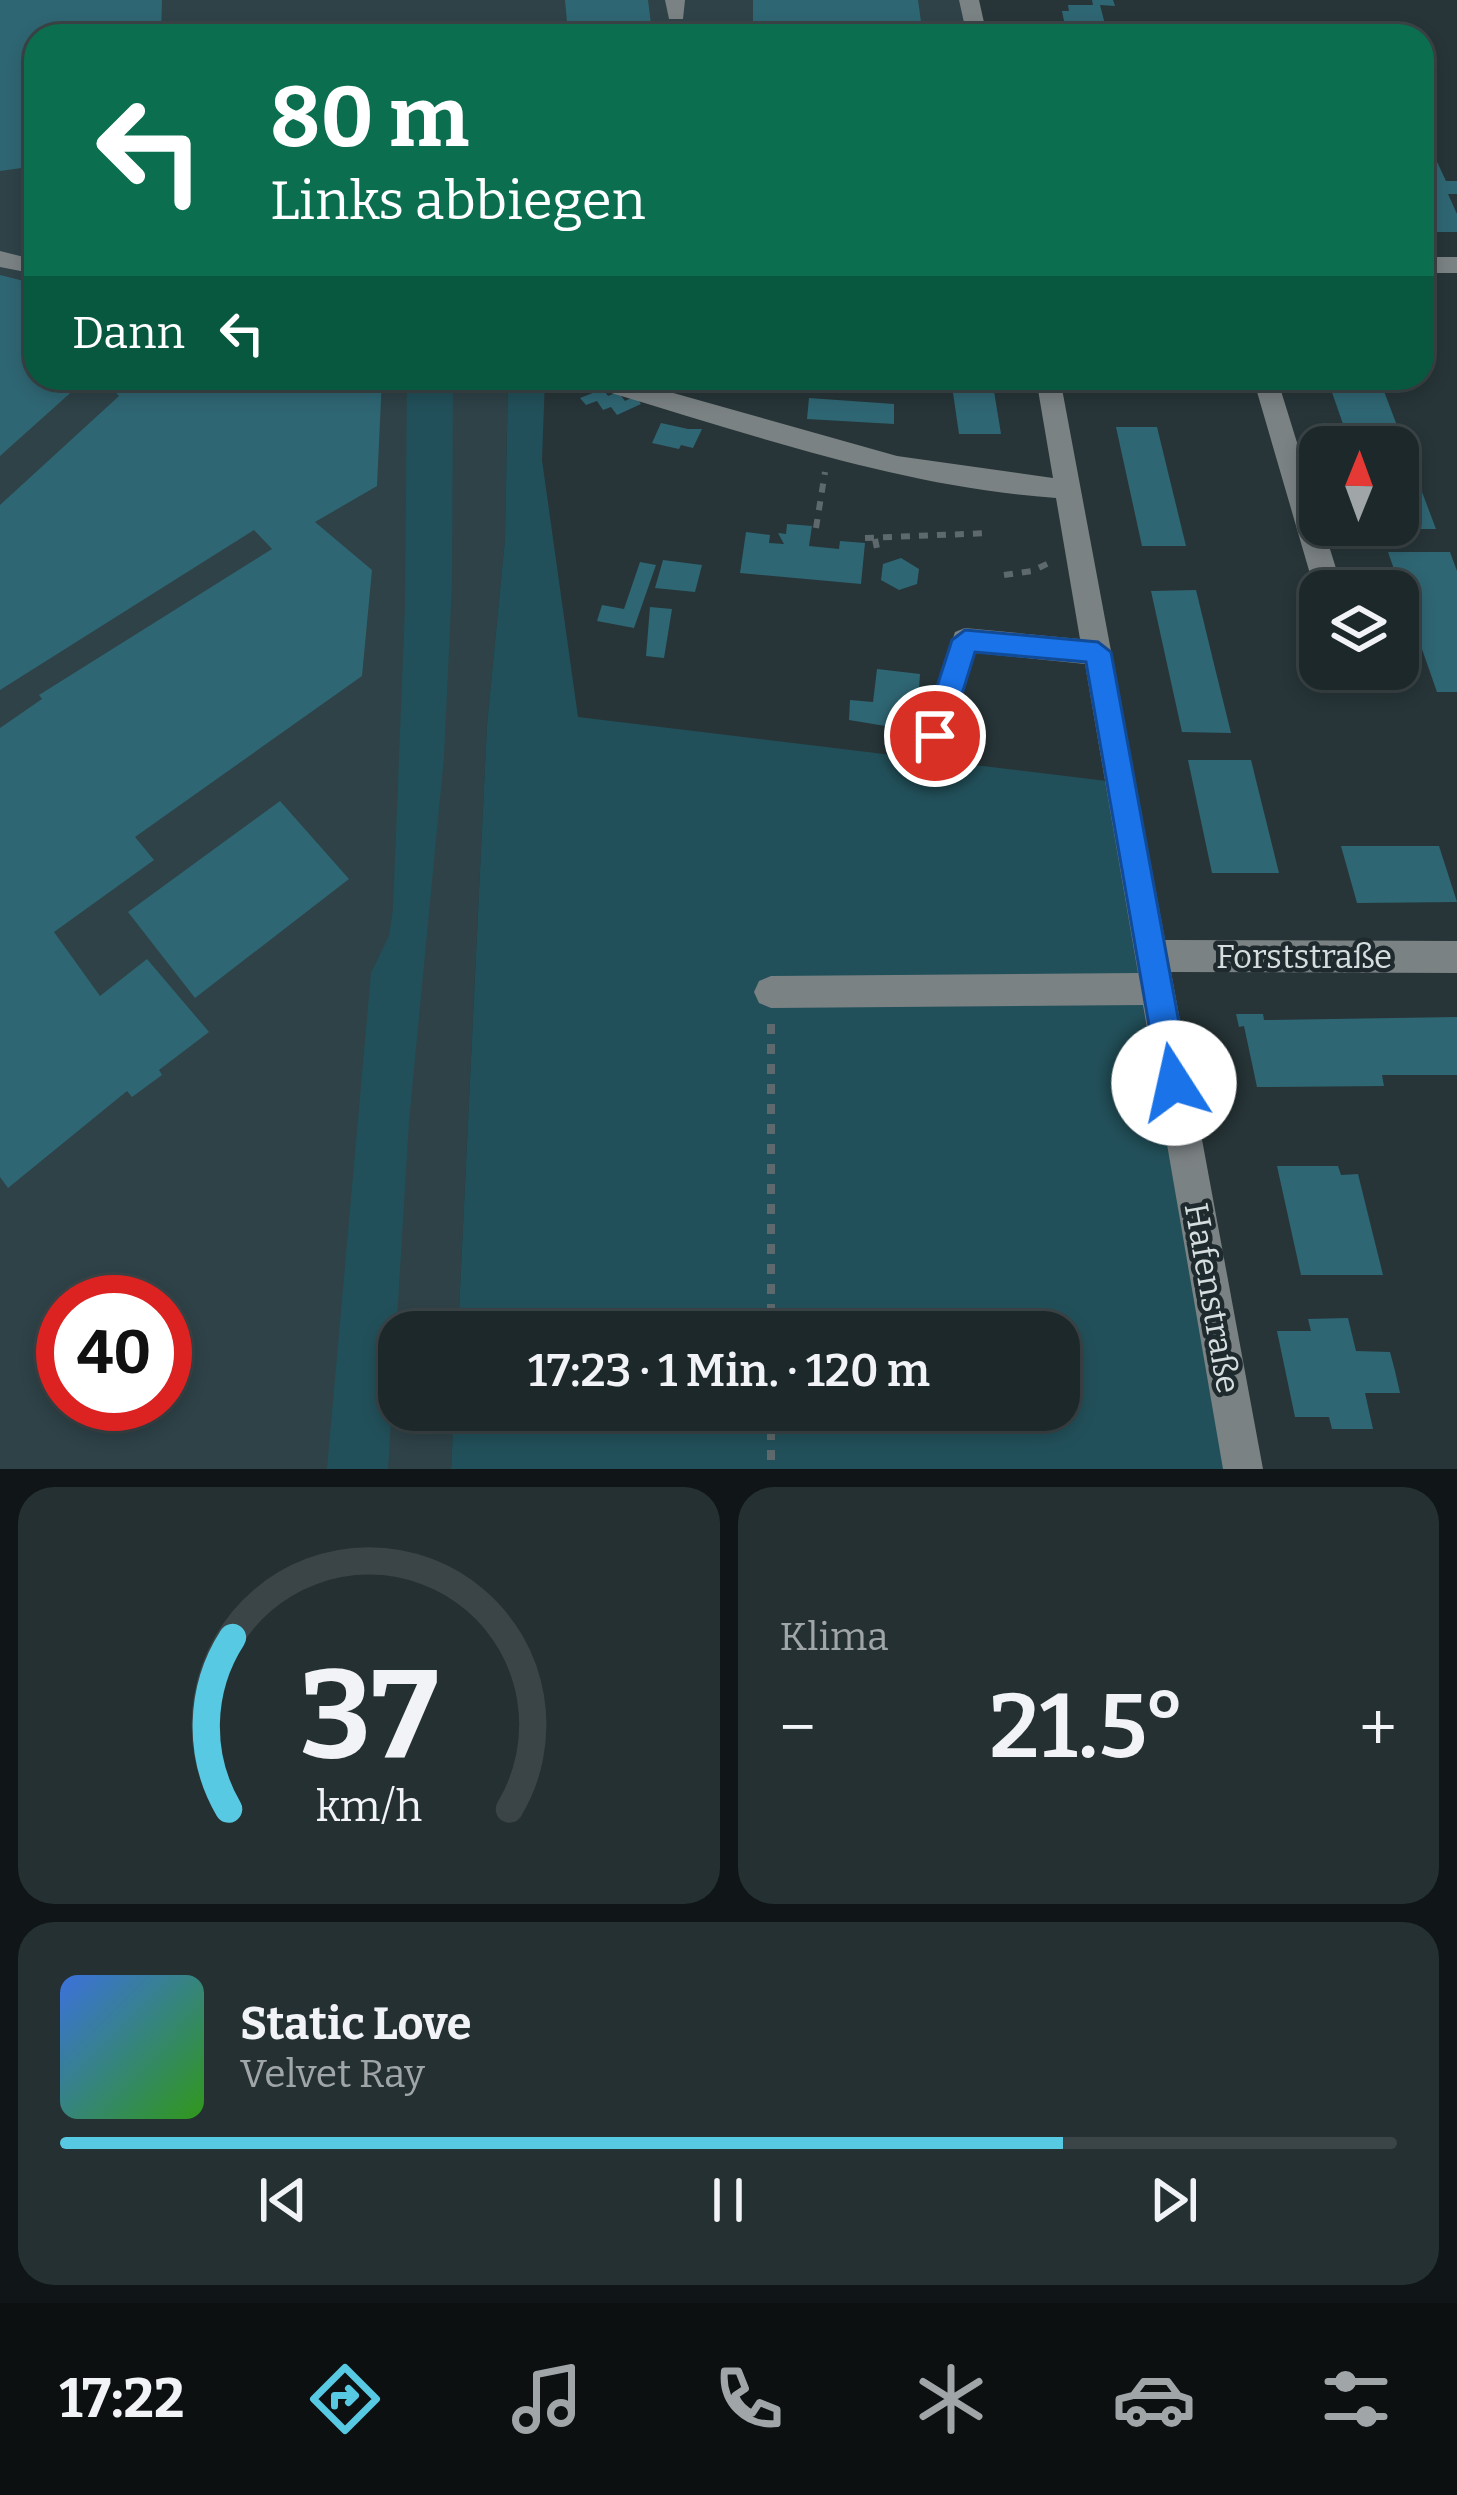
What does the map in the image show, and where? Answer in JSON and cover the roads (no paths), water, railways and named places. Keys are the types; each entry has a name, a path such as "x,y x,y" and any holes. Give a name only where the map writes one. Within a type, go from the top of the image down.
{"street":[{"path":"631,390 829,446 1000,486 1068,488"},
{"name":"Hafenstraße","path":"1050,390 1244,1469"},
{"path":"1268,390 1323,570"},
{"path":"935,736 965,640 1098,652"},
{"name":"Forststraße","path":"771,992 1457,956"}]}
